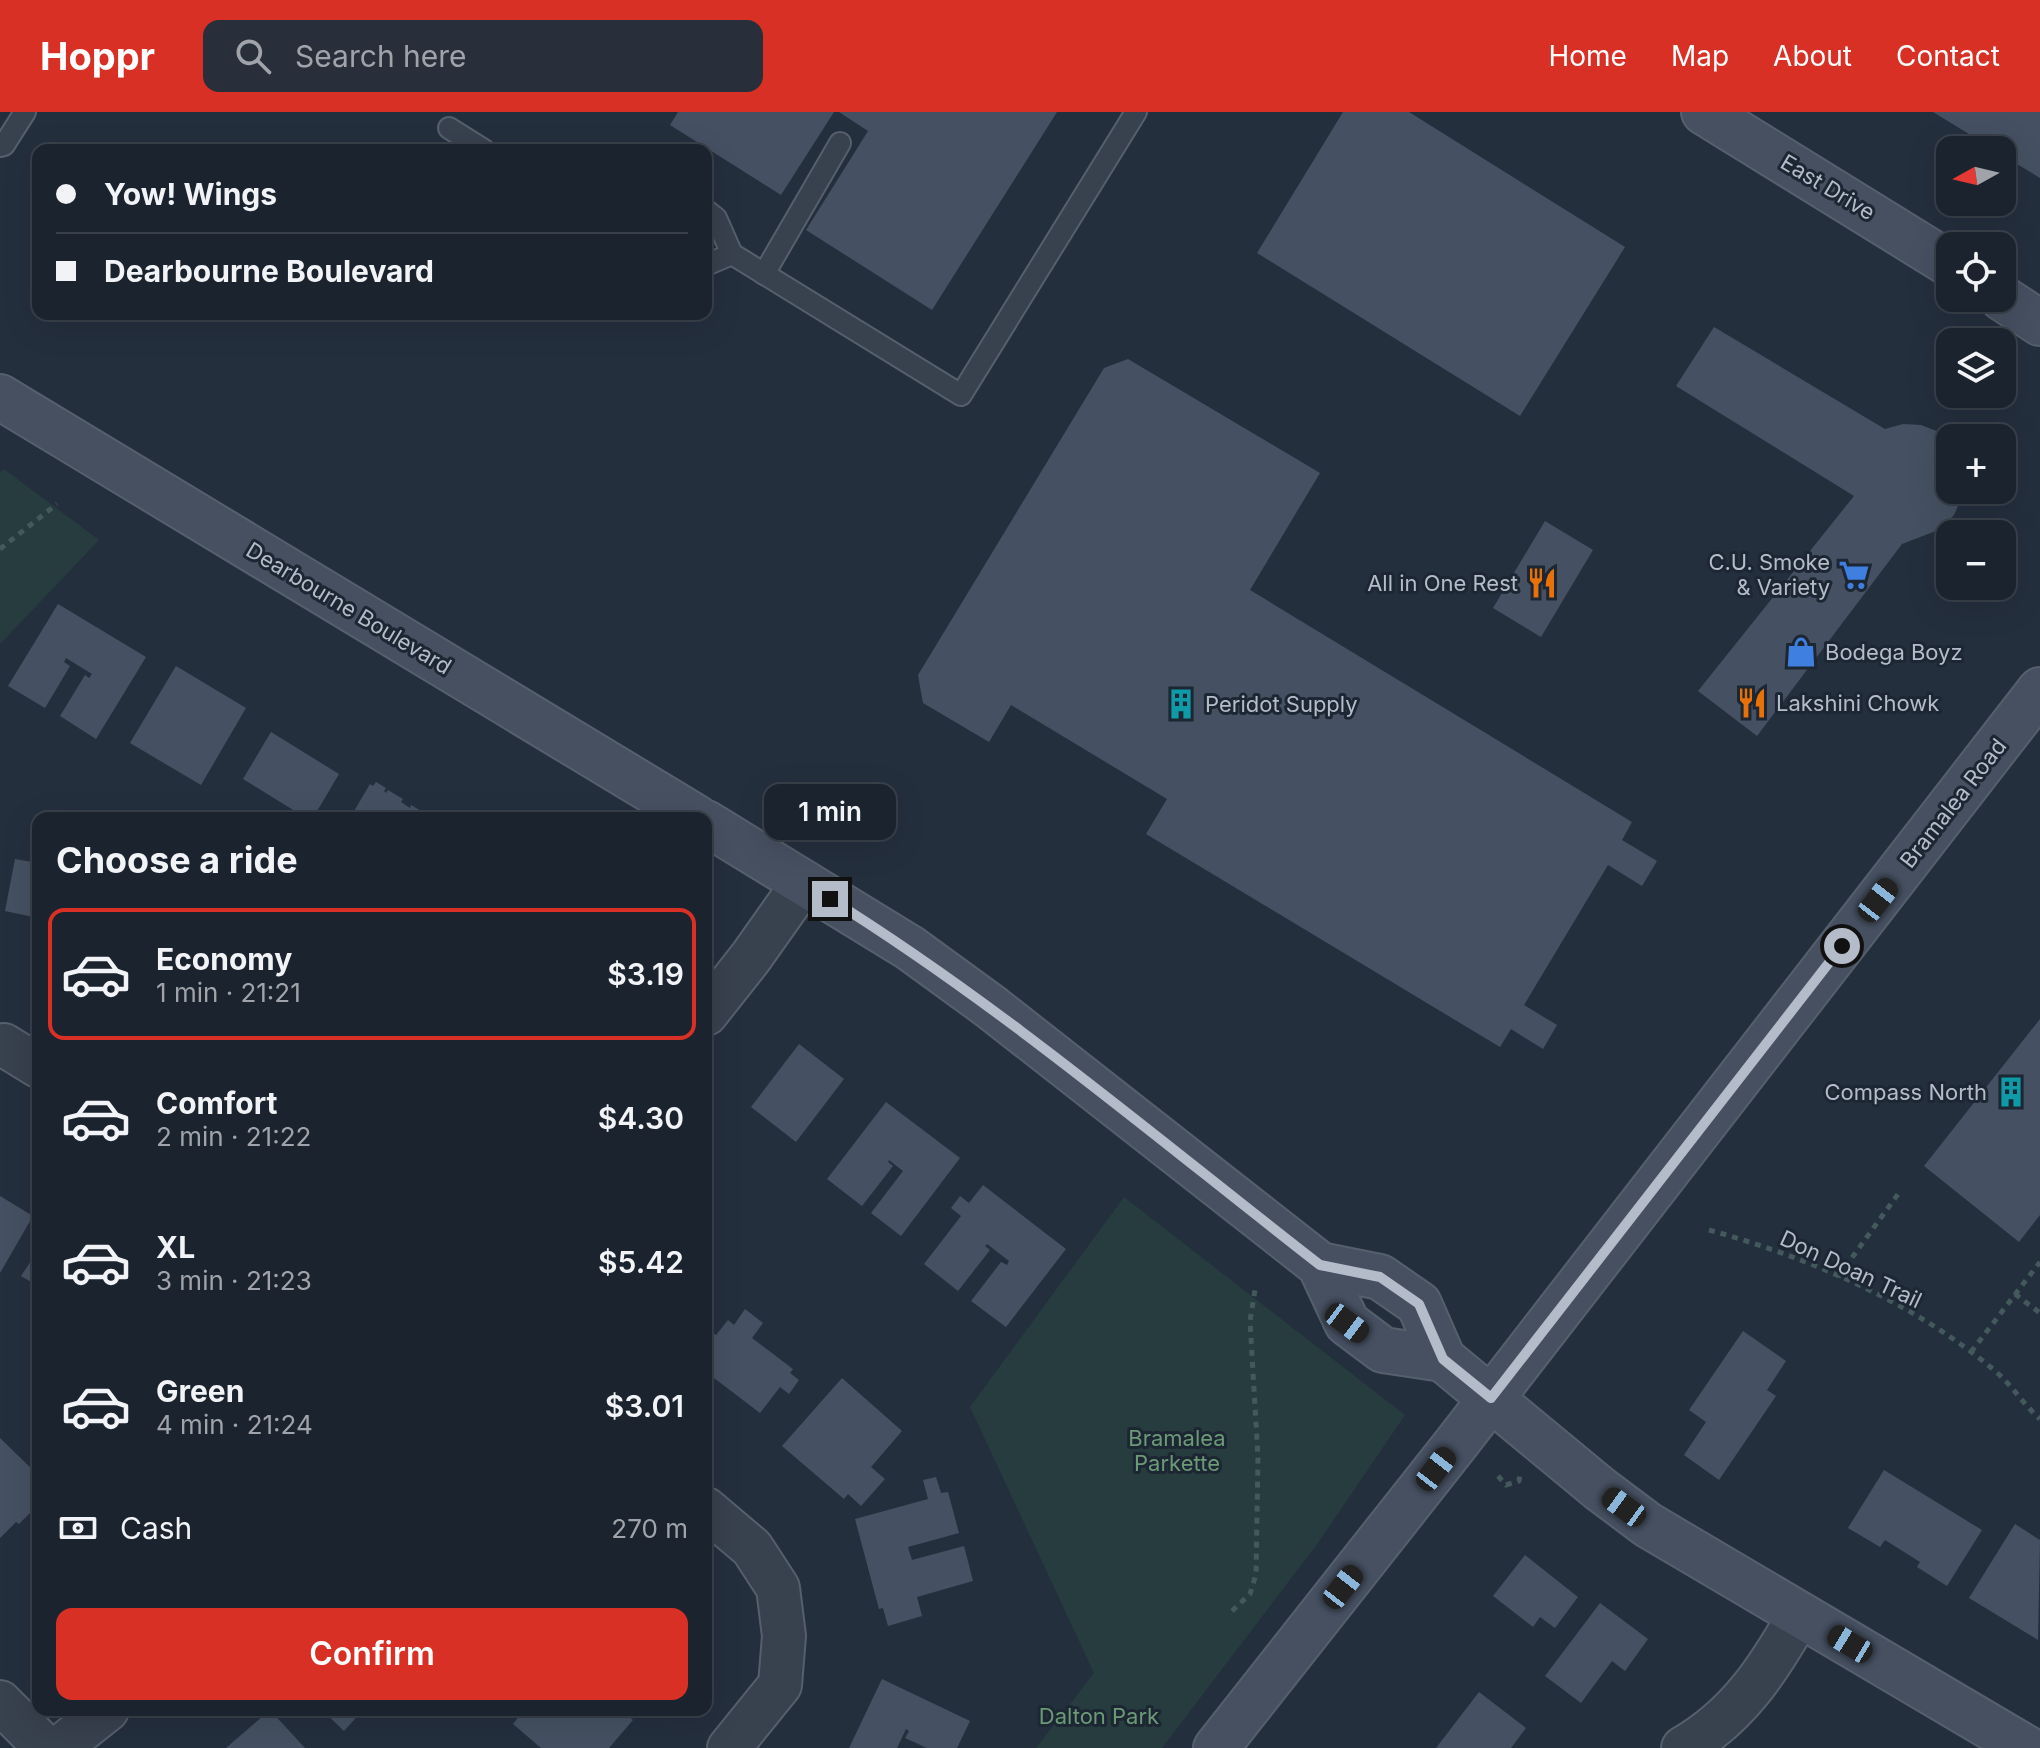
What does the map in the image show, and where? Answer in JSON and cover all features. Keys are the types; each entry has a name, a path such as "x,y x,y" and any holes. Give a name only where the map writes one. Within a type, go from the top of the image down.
{"street":[{"name":"East Drive","path":"1704,112 1936,255"},
{"path":"2016,307 2040,323"},
{"name":"Dearbourne Boulevard","path":"0,397 687,812"},
{"name":"Bramalea Road","path":"1216,1748 2040,690"},
{"path":"712,827 910,948 991,1007 1320,1265 1380,1277 1419,1304 1443,1359 1648,1525 2026,1748"},
{"path":"712,1006 804,882"},
{"path":"1320,1265 1347,1323 1383,1350 1443,1359"},
{"path":"712,1514 752,1548 778,1588 784,1636 780,1685 729,1748"},
{"path":"1683,1748 1745,1699 1770,1667 1800,1614"},
{"path":"0,1702 46,1748"},
{"path":"59,1748 99,1716"}],"lane":[{"path":"0,146 4,145 25,112"},
{"path":"712,215 732,254 961,395 1136,112"},
{"path":"449,128 474,144"},
{"path":"764,274 840,143"},
{"path":"712,262 732,254"}],"path":[{"path":"0,549 57,504"},
{"path":"1838,1277 1901,1190"},
{"name":"Don Doan Trail","path":"1709,1230 1749,1241 1838,1277 1911,1312 1971,1352 2018,1392 2040,1419"},
{"path":"1971,1352 2040,1262"},
{"path":"1232,1611 1250,1594 1256,1574 1258,1458 1250,1321 1255,1290"},
{"path":"2015,1294 2040,1313"},
{"path":"1498,1476 1506,1485 1511,1485 1519,1481 1520,1473"}],"green space":[{"path":"4,469 99,540 0,644 0,472"},
{"name":"Bramalea Parkette","path":"1124,1197 1405,1415 1318,1543 1162,1748 1036,1748 1094,1673 970,1407"}],"building":[{"path":"678,112 834,112 781,195 712,151 712,144 700,144 670,125"},
{"path":"839,112 1057,112 932,310 806,230 868,131"},
{"path":"1343,112 1409,112 1625,247 1520,416 1257,253"},
{"path":"1933,112 2040,112 2040,178 2016,163 2016,136 1972,136"},
{"path":"1714,327 1885,429 1903,424 1921,425 1936,431 1936,504 1959,504 1949,520 1936,520 1936,531 1902,544 1757,736 1698,691 1854,496 1676,386"},
{"name":"Peridot Supply","path":"1128,359 1320,473 1250,590 1632,822 1622,840 1657,861 1642,886 1608,865 1524,1005 1557,1025 1543,1049 1511,1029 1500,1047 1146,834 1167,799 1011,705 989,742 923,703 918,675 1104,368"},
{"path":"1545,521 1593,550 1541,637 1493,608"},
{"path":"58,604 146,657 96,739 60,716 85,675 89,678 92,674 66,658 64,662 70,666 45,708 8,686"},
{"path":"176,666 246,708 201,785 130,743"},
{"path":"271,732 339,774 317,812 296,812 243,779"},
{"path":"376,782 386,788 386,793 388,790 403,799 401,802 410,808 411,805 423,812 354,812 370,784 373,786"},
{"path":"15,859 32,862 32,917 5,911"},
{"name":"Compass North","path":"2040,1019 2040,1215 2019,1242 1924,1166"},
{"path":"799,1044 844,1079 796,1142 751,1107"},
{"path":"886,1102 960,1158 901,1236 871,1213 903,1171 889,1160 893,1166 862,1206 827,1179"},
{"path":"983,1185 1066,1249 1006,1327 971,1301 1001,1262 1007,1265 1009,1261 987,1244 985,1246 990,1250 958,1291 924,1264 961,1216 951,1208 960,1196 969,1203"},
{"path":"0,1196 32,1218 0,1273"},
{"path":"32,1260 32,1282 21,1276"},
{"path":"745,1309 763,1323 752,1338 793,1369 790,1373 799,1380 789,1394 780,1387 760,1413 712,1377 712,1332 716,1335 728,1320 734,1325"},
{"path":"1743,1331 1786,1361 1767,1390 1776,1396 1719,1480 1684,1455 1706,1422 1689,1410"},
{"path":"842,1378 902,1431 871,1467 885,1479 861,1506 848,1494 844,1499 782,1446"},
{"path":"0,1438 32,1469 32,1511 0,1538"},
{"path":"1884,1470 1982,1530 1947,1586 1917,1567 1920,1562 1885,1540 1880,1547 1848,1528"},
{"path":"936,1477 941,1493 948,1492 959,1533 908,1547 912,1560 964,1546 973,1581 917,1597 922,1616 888,1626 883,1608 879,1609 855,1519 928,1499 923,1480"},
{"path":"2015,1524 2040,1540 2038,1640 1969,1598"},
{"path":"1525,1555 1578,1597 1555,1628 1540,1617 1533,1627 1493,1596"},
{"path":"1600,1603 1648,1639 1625,1671 1612,1661 1581,1703 1545,1676"},
{"path":"882,1679 970,1721 957,1748 927,1748 905,1738 909,1731 906,1729 897,1748 849,1748"},
{"path":"1479,1692 1526,1728 1511,1748 1436,1748"},
{"path":"263,1716 276,1716 305,1748 226,1748"},
{"path":"328,1716 358,1716 344,1731"},
{"path":"519,1716 628,1716 633,1720 609,1748 541,1748 513,1724"}],"place":[{"name":"C.U. Smoke & Variety","path":"1854,575"},
{"name":"All in One Rest","path":"1542,583"},
{"name":"Bodega Boyz","path":"1801,652"},
{"name":"Lakshini Chowk","path":"1752,703"},
{"name":"Peridot Supply","path":"1181,704"},
{"name":"Compass North","path":"2011,1092"}],"route":[{"path":"830,899 910,948 991,1007 1320,1265 1380,1277 1419,1304 1443,1359 1491,1398 1842,946"}],"park label":[{"name":"Dalton Park","path":"1099,1716"}]}
